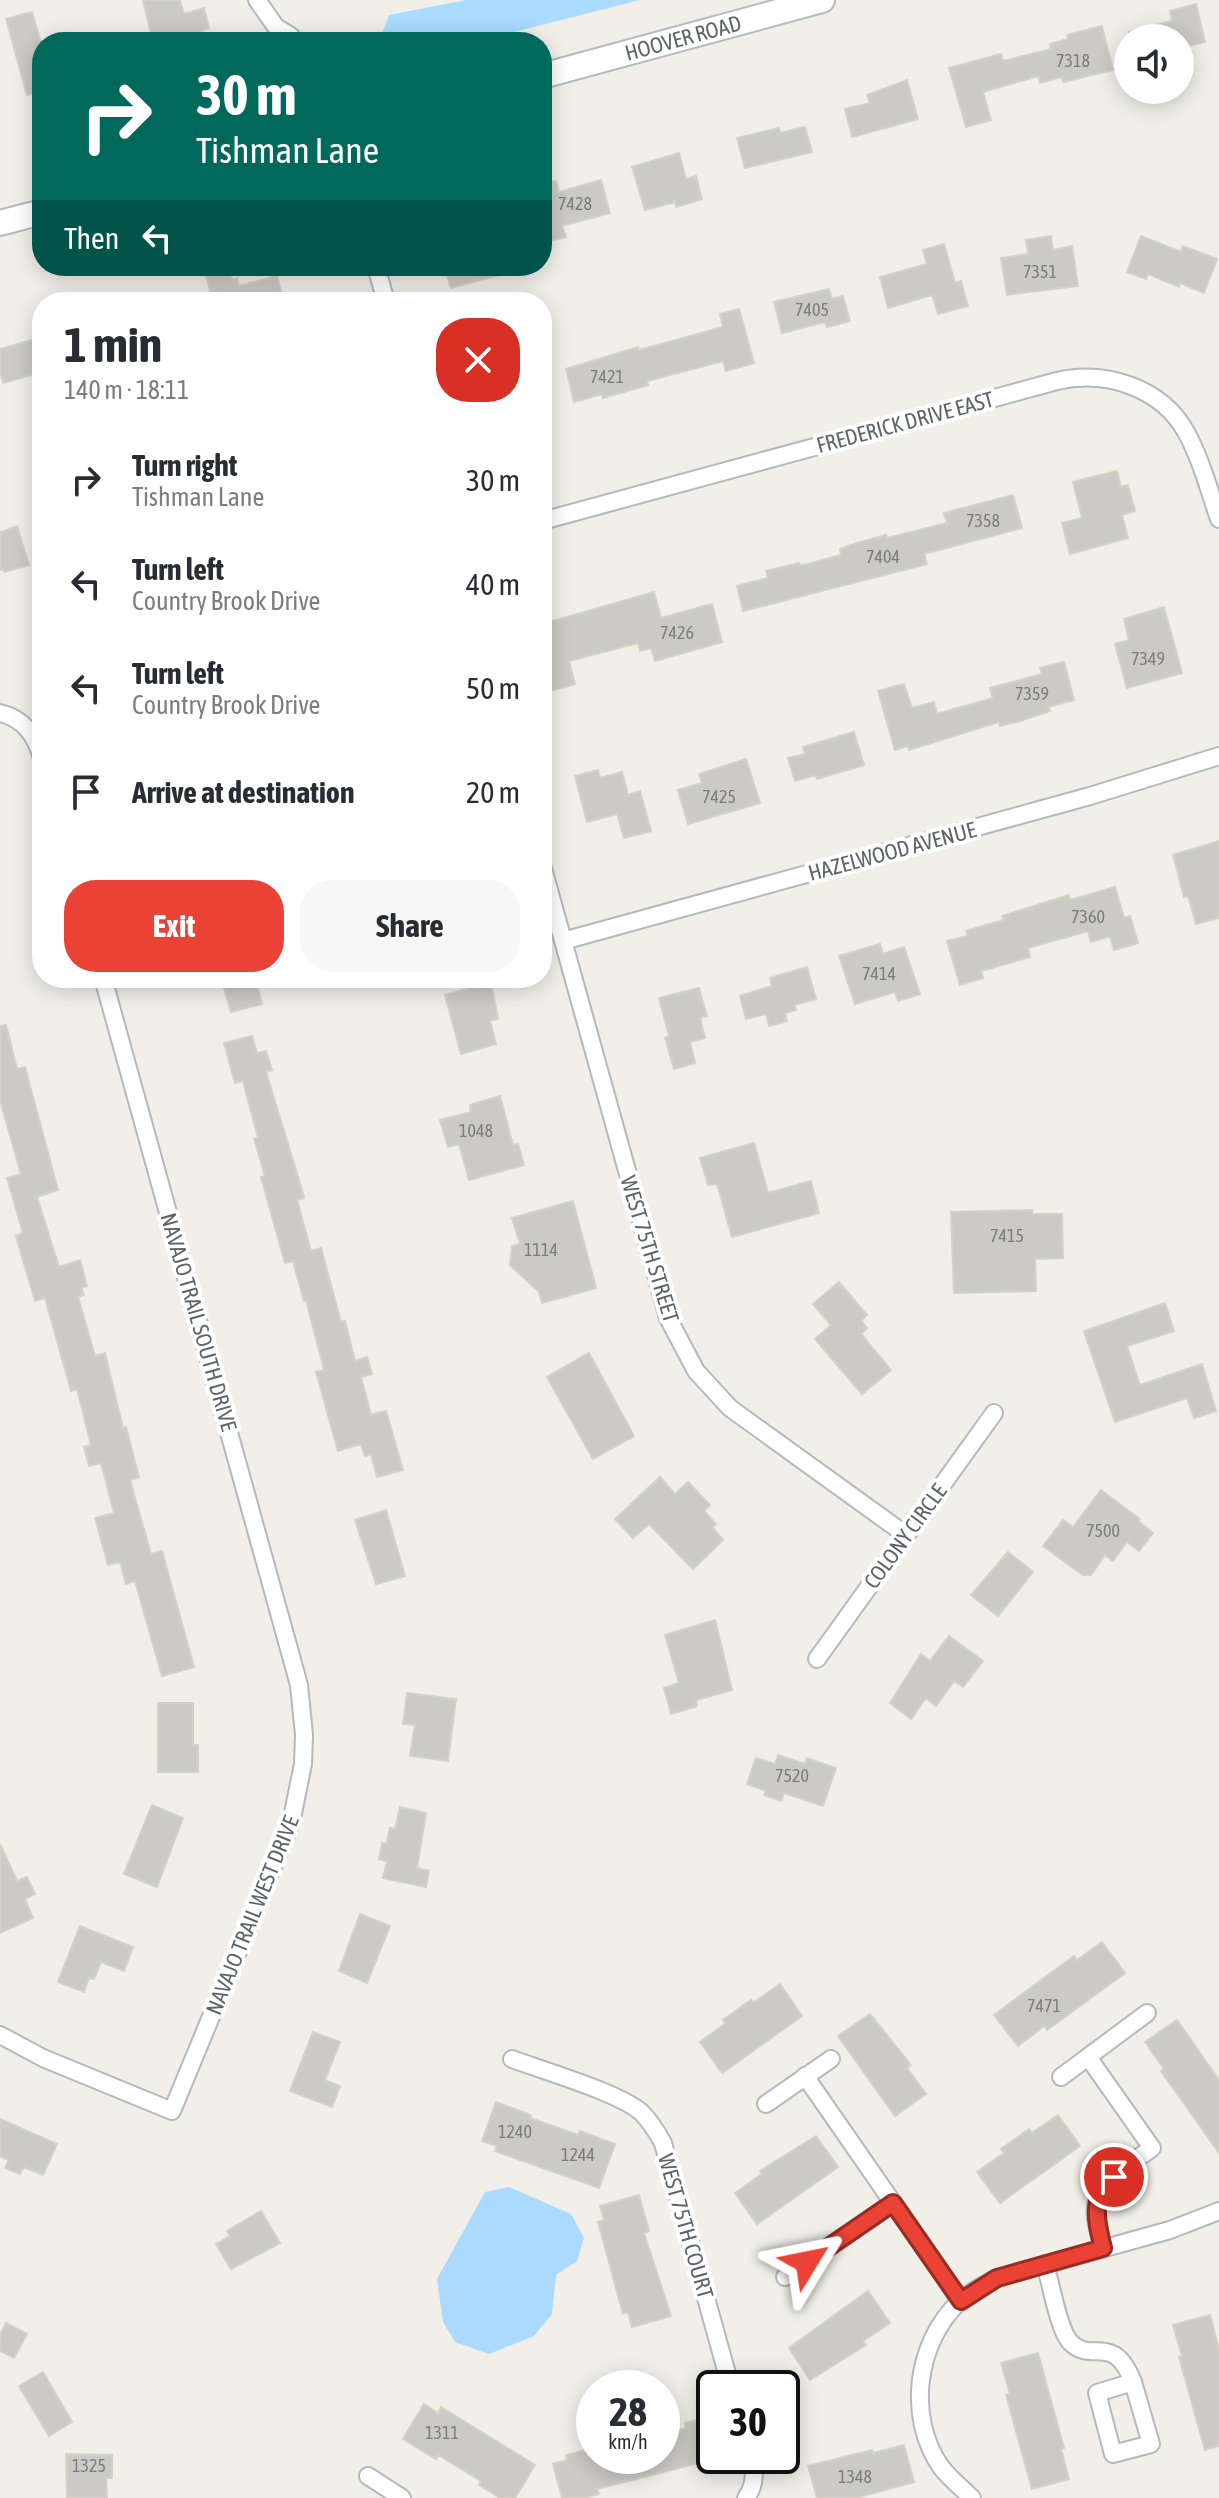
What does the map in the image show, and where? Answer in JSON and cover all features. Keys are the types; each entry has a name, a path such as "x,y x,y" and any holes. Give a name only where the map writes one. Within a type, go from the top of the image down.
{"street":[{"path":"257,0 276,27 284,32"},
{"name":"HOOVER ROAD","path":"552,73 772,6 816,1"},
{"path":"0,223 32,215"},
{"name":"FREDERICK DRIVE EAST","path":"552,518 1057,381 1083,377 1125,383 1162,404 1186,431 1219,519"},
{"path":"0,713 21,722 32,737"},
{"name":"HAZELWOOD AVENUE","path":"563,941 1090,796 1219,756"},
{"name":"WEST 75TH STREET","path":"552,901 668,1318 685,1354 696,1371 730,1408 906,1535"},
{"name":"NAVAJO TRAIL SOUTH DRIVE","path":"106,988 294,1665"},
{"name":"COLONY CIRCLE","path":"817,1659 994,1413"},
{"name":"NAVAJO TRAIL WEST DRIVE","path":"0,2035 43,2058 172,2111 291,1823 304,1749 299,1685 294,1665"},
{"path":"1061,2077 1147,2013"},
{"path":"1088,2057 1152,2148 1111,2179 1100,2193 1095,2217 1103,2248"},
{"name":"WEST 75TH COURT","path":"512,2059 623,2101 642,2113 656,2130 663,2143 726,2370"},
{"path":"766,2104 831,2059"},
{"path":"805,2076 961,2301"},
{"path":"785,2277 893,2203"},
{"path":"972,2498 942,2468 928,2441 920,2411 922,2371 927,2351 935,2333 961,2301 997,2278 1170,2230 1219,2211"},
{"path":"1045,2264 1066,2336 1073,2345 1106,2350 1120,2356 1133,2382 1151,2444 1113,2454 1097,2393 1133,2382"},
{"path":"746,2498 755,2474"},
{"path":"368,2476 402,2498"}],"water":[{"path":"466,0 640,0 514,32 383,32 389,15"},
{"path":"509,2187 571,2214 584,2238 577,2261 556,2275 552,2314 534,2336 489,2354 455,2342 443,2322 437,2279 485,2192"}],"building":[{"path":"143,0 180,0 184,14 204,8 209,28 201,32 151,32"},
{"path":"1196,4 1205,42 1194,45 1194,24 1160,24 1172,21 1170,11"},
{"path":"32,12 38,32 32,32 32,94 27,95 6,19"},
{"path":"1102,26 1113,70 1063,82 1062,77 1040,83 1038,76 983,92 991,120 966,127 949,68 1001,54 1003,61 1051,49 1050,44 1068,39 1067,35"},
{"path":"907,80 918,119 852,137 845,109 870,103 867,95"},
{"path":"805,127 812,152 745,168 737,138 779,128 780,133"},
{"path":"679,153 686,179 696,176 702,199 676,207 675,202 645,210 632,167"},
{"path":"601,180 610,213 562,226 566,237 552,240 552,182 556,181 559,192"},
{"path":"1051,236 1053,250 1072,246 1078,286 1007,295 1001,258 1028,254 1026,240"},
{"path":"1141,236 1181,252 1183,246 1217,259 1204,293 1148,274 1146,279 1127,272"},
{"path":"944,244 955,283 961,281 968,306 938,314 932,295 888,308 880,277 927,264 923,250"},
{"path":"206,276 231,276 232,280 237,278 239,286 277,276 281,292 210,292"},
{"path":"447,276 495,276 451,288"},
{"path":"829,289 832,299 843,296 850,321 827,327 825,322 782,333 774,302"},
{"path":"739,309 754,363 726,371 723,361 647,381 648,385 603,398 602,394 574,402 566,369 638,347 639,350 723,327 720,314"},
{"path":"32,340 32,375 3,383 0,349"},
{"path":"1117,471 1121,487 1128,485 1135,511 1122,515 1128,538 1070,554 1062,523 1082,518 1073,482"},
{"path":"1013,495 1022,528 924,554 927,564 743,611 737,586 768,578 766,571 841,555 840,549 886,535 887,538 947,523 944,513"},
{"path":"17,526 29,565 4,572 0,570 0,532"},
{"path":"654,592 661,618 712,604 722,642 655,661 651,648 640,651 638,643 569,661 575,684 552,690 552,621"},
{"path":"1164,607 1182,673 1127,688 1115,644 1129,640 1124,619"},
{"path":"1064,662 1074,700 1048,707 1050,711 1020,721 1000,726 999,722 909,750 908,746 895,750 878,691 904,684 912,708 934,702 937,714 993,698 990,688 1042,674 1040,668"},
{"path":"854,732 864,765 817,779 816,775 795,781 788,758 805,754 803,747"},
{"path":"746,759 760,803 688,824 678,790 702,783 699,774"},
{"path":"598,770 600,778 622,772 628,795 640,791 651,831 624,838 617,814 587,822 575,776"},
{"path":"1219,841 1219,918 1196,924 1188,896 1184,897 1173,855"},
{"path":"1115,887 1124,918 1130,916 1138,943 1114,950 1110,936 1091,942 1088,931 1028,948 1030,957 981,971 983,978 960,985 947,941 968,936 966,931 1004,920 1002,916 1069,895 1070,900"},
{"path":"880,944 883,954 904,947 920,994 898,1001 895,992 855,1004 839,956"},
{"path":"807,967 816,999 794,1005 796,1010 785,1013 787,1021 769,1026 766,1014 746,1019 740,996 772,986 770,978"},
{"path":"224,988 258,988 262,1004 231,1012"},
{"path":"472,988 492,988 498,1019 490,1021 496,1044 461,1054 445,995"},
{"path":"699,988 707,1016 700,1018 705,1038 690,1042 695,1063 674,1069 659,998"},
{"path":"6,1025 17,1069 25,1067 58,1190 37,1197 59,1267 80,1260 87,1286 81,1288 84,1295 78,1297 95,1356 105,1353 123,1428 126,1427 139,1477 130,1480 151,1554 162,1551 194,1667 162,1676 135,1581 126,1584 120,1562 108,1565 95,1518 114,1513 101,1463 89,1466 84,1447 91,1445 77,1389 71,1391 45,1298 35,1301 16,1236 23,1233 7,1178 21,1174 0,1100 0,1026"},
{"path":"252,1036 257,1053 266,1051 272,1070 266,1072 303,1193 304,1198 297,1200 311,1251 321,1248 355,1361 367,1357 372,1374 361,1377 371,1415 386,1411 403,1470 377,1477 371,1454 365,1456 361,1444 338,1451 316,1372 324,1370 306,1300 293,1261 285,1263 261,1177 265,1176 254,1139 258,1138 243,1081 235,1083 224,1043"},
{"path":"500,1096 513,1145 518,1144 524,1165 469,1180 459,1144 448,1147 440,1120 471,1112 470,1105"},
{"path":"754,1143 768,1193 811,1181 819,1213 732,1237 717,1184 708,1185 700,1158"},
{"path":"573,1201 596,1288 542,1303 539,1292 510,1265 512,1246 520,1244 512,1218"},
{"path":"1032,1210 1032,1214 1062,1214 1063,1258 1035,1259 1036,1291 954,1293 951,1212"},
{"path":"839,1282 867,1315 861,1321 867,1328 861,1334 891,1370 862,1394 815,1339 831,1325 813,1304"},
{"path":"1165,1303 1174,1331 1127,1346 1140,1385 1202,1364 1216,1411 1194,1418 1187,1398 1115,1422 1084,1331"},
{"path":"589,1353 634,1436 593,1459 547,1377"},
{"path":"660,1477 675,1494 688,1482 710,1505 704,1511 716,1524 712,1527 723,1540 693,1569 649,1524 633,1538 615,1519"},
{"path":"1101,1490 1140,1519 1138,1521 1153,1533 1139,1551 1127,1542 1113,1561 1105,1555 1091,1575 1083,1575 1043,1546 1063,1520 1073,1527"},
{"path":"386,1510 405,1576 376,1584 355,1520"},
{"path":"1008,1552 1033,1572 998,1616 971,1595"},
{"path":"715,1620 732,1690 696,1700 697,1706 671,1714 664,1688 679,1683 665,1635"},
{"path":"949,1636 983,1661 963,1687 954,1681 936,1706 926,1698 911,1719 890,1703 921,1654 930,1661"},
{"path":"407,1693 456,1699 448,1761 410,1756 415,1725 403,1724"},
{"path":"158,1703 193,1703 193,1745 198,1745 198,1772 158,1772"},
{"path":"778,1755 805,1764 807,1758 836,1768 823,1806 784,1793 781,1801 747,1784 756,1758 775,1764"},
{"path":"152,1805 183,1818 157,1887 124,1874"},
{"path":"400,1807 426,1813 417,1868 429,1871 426,1887 383,1878 387,1861 379,1859 382,1843 386,1844 390,1828 395,1829"},
{"path":"0,1844 17,1881 27,1877 35,1894 25,1899 33,1918 0,1933"},
{"path":"360,1914 390,1926 367,1983 339,1971"},
{"path":"80,1926 133,1947 124,1971 101,1962 94,1979 89,1978 84,1992 58,1982"},
{"path":"1102,1942 1125,1973 1047,2030 1044,2026 1018,2046 994,2015 1074,1956 1077,1960"},
{"path":"780,1984 802,2016 722,2073 700,2042 726,2023 723,2020"},
{"path":"870,2014 911,2065 907,2068 926,2094 895,2116 838,2036"},
{"path":"1177,2020 1219,2080 1219,2153 1161,2071 1164,2069 1145,2042"},
{"path":"313,2032 340,2042 325,2080 340,2086 332,2107 290,2091"},
{"path":"496,2102 578,2135 580,2131 615,2144 599,2188 495,2151 497,2146 482,2141"},
{"path":"1058,2115 1080,2146 1000,2203 977,2172 1004,2153 1001,2149 1029,2129 1032,2133"},
{"path":"0,2119 57,2144 43,2175 24,2167 20,2174 5,2168 9,2160 0,2156"},
{"path":"816,2136 838,2167 757,2224 735,2193 762,2174 760,2171"},
{"path":"639,2195 649,2231 644,2233 671,2316 632,2327 628,2312 623,2314 598,2222 604,2220 600,2206"},
{"path":"261,2211 280,2243 231,2269 216,2244 230,2236 227,2231"},
{"path":"868,2291 890,2323 863,2341 866,2345 810,2380 789,2348"},
{"path":"1210,2315 1219,2349 1219,2446 1205,2450 1173,2325"},
{"path":"6,2323 27,2334 14,2358 0,2351 0,2335"},
{"path":"1038,2353 1064,2448 1061,2449 1069,2479 1032,2489 1006,2395 1010,2394 1001,2363"},
{"path":"43,2372 72,2422 49,2436 19,2386"},
{"path":"424,2404 438,2413 441,2407 535,2465 515,2498 500,2498 479,2485 481,2481 438,2455 436,2459 403,2439"},
{"path":"696,2420 696,2464 680,2468 680,2430 686,2428 685,2423"},
{"path":"904,2445 914,2482 856,2498 817,2498 808,2466"},
{"path":"576,2452 576,2474 656,2474 597,2489 599,2494 562,2498 553,2464 567,2460 566,2455"},
{"path":"66,2454 112,2455 112,2478 106,2478 107,2498 67,2498"}],"route":[{"path":"807,2262 893,2203 961,2301 997,2278 1103,2248 1095,2217 1096,2205 1104,2186 1114,2177"}]}
